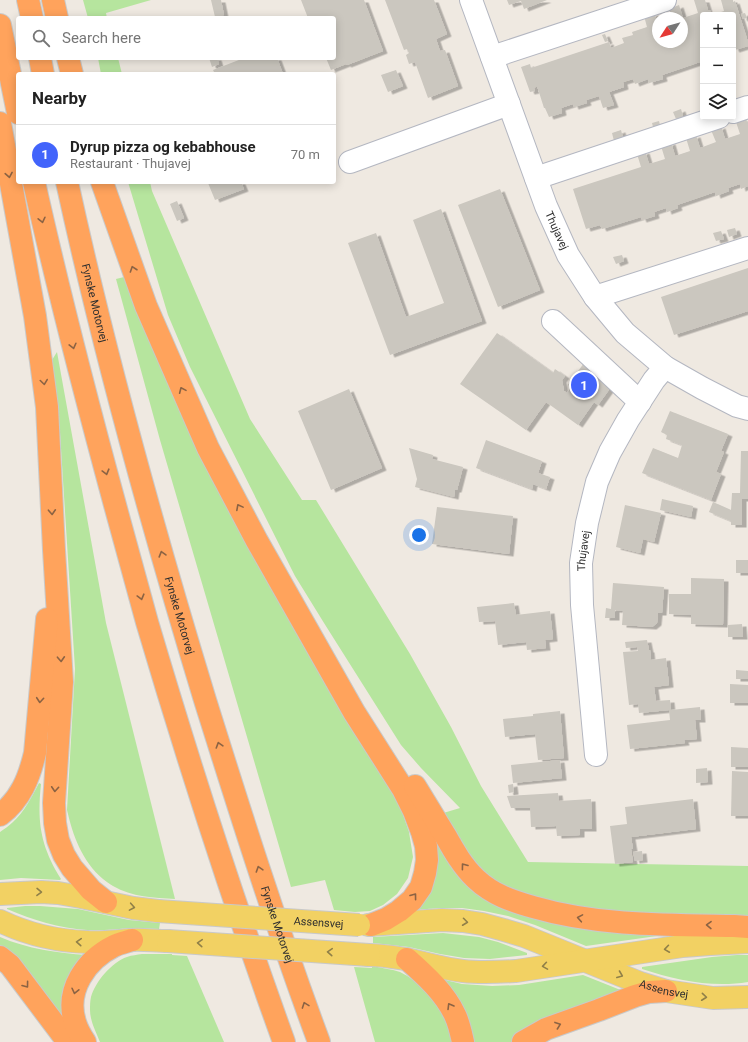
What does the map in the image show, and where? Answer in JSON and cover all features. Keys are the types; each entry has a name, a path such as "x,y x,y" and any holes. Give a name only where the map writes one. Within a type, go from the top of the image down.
{"highway":[{"path":"28,0 32,16"},
{"path":"53,0 57,16"},
{"path":"0,25 16,103"},
{"path":"40,60 43,72"},
{"path":"68,60 72,72"},
{"path":"0,122 35,316 47,407 62,682 54,823 58,840 72,868 91,890 106,902"},
{"path":"34,184 52,264 147,622 202,802 284,1042"},
{"name":"Fynske Motorvej","path":"67,184 83,257 127,430 177,608 233,791 295,977 319,1042"},
{"path":"103,184 146,306 208,448 258,541 354,712 402,788 414,811 422,832 426,846 427,860 421,887 412,900 399,911 386,919 365,925"},
{"path":"258,541 364,705 459,858 470,873 484,886 508,900 580,918 647,924 748,927"},
{"path":"0,815 14,802 23,789 30,774 35,753 54,550"},
{"path":"85,1042 75,1022 72,1004 74,989 80,976 89,964 102,953 115,946 132,940"},
{"path":"0,956 14,970 68,1042"},
{"path":"407,959 422,972 448,1002 456,1016 463,1042"},
{"path":"523,1042 546,1029 635,996 649,992 666,992"}],"main road":[{"name":"Assensvej","path":"0,894 46,892 81,897 133,908 158,911 365,925 442,920 463,921 482,924 524,936 666,992 713,998 748,997"},
{"name":"Assensvej","path":"0,921 26,932 66,941 168,941 387,956 407,959 437,967 490,972 516,971 683,946 748,942"}],"street":[{"name":"Thujavej","path":"471,0 546,206 568,256 595,297 626,333 665,367 737,406 748,409"},
{"path":"492,56 665,0"},
{"path":"350,162 509,104"},
{"path":"736,111 748,107"},
{"path":"536,178 710,120"},
{"path":"595,297 748,248"},
{"path":"553,321 640,402"},
{"name":"Thujavej","path":"596,755 582,605 581,563 587,524 597,482 610,452 628,420 654,380 665,367"}],"green space":[{"path":"83,0 151,0 106,13 107,16 87,16"},
{"path":"98,60 118,60 122,72 101,72"},
{"path":"129,184 150,184 152,191 250,419 302,500 316,500 410,654 451,727 481,786 528,862 748,866 748,917 615,913 523,896 485,877 440,814 460,808 401,745 295,576 190,367 168,315"},
{"path":"124,277 222,496 263,574 380,768 399,803 409,832 413,857 408,878 397,894 383,905 370,911 355,912 334,910 325,880 291,887 160,440 116,279"},
{"path":"57,352 106,623 175,899 135,895 120,890 103,879 89,864 79,848 67,810 75,669 60,433 52,360"},
{"path":"39,783 41,784 39,810 44,844 48,855 61,879 21,878 0,880 0,832 21,814"},
{"path":"424,822 463,879 671,934 586,946 535,925 508,916 462,908 414,910"},
{"path":"25,906 78,909 129,920 160,923 159,929 131,928 87,930 46,923 7,909"},
{"path":"443,933 479,937 498,942 527,953 527,955 490,959 464,958 409,947 373,943 373,937"},
{"path":"0,937 21,945 43,950 87,955 71,1030 0,948"},
{"path":"142,954 172,954 187,956 224,1042 100,1042 90,1014 90,1000 93,991 100,979 116,963 129,956"},
{"path":"737,955 748,955 748,982 721,984 694,982 668,977 642,969 642,967"},
{"path":"372,966 400,972 420,986 442,1012 449,1024 454,1042 375,1042 354,967 372,968"},
{"path":"583,975 623,991 522,1032 511,1042 471,1042 441,979 462,984 492,986 519,985"}],"building":[{"path":"211,0 221,0 224,15 215,16"},
{"path":"301,0 364,0 383,51 331,70 327,60 336,60 336,16 307,16"},
{"path":"385,0 434,0 447,34 436,39 440,51 445,50 458,86 428,98 415,62 409,64 406,55 409,53 407,49 404,50"},
{"path":"507,0 547,0 524,9 521,1 509,5"},
{"path":"694,0 705,0 708,10 710,10 710,12 700,12 700,62 662,75 663,79 649,83 648,79 635,84 633,79 623,82 624,87 609,92 614,105 603,108 599,96 586,100 587,103 574,107 573,104 561,108 562,113 549,117 544,108 537,86 534,88 535,91 530,92 521,67 530,64 531,68 609,42 611,48 624,43 622,38 633,35 632,32 647,27 644,16 652,14 652,48 688,48 688,16 698,13"},
{"path":"721,0 735,1 748,46 736,50 736,12 721,12 724,11"},
{"path":"679,5 681,12 670,12 669,9"},
{"path":"745,13 747,18 743,19 741,14"},
{"path":"605,34 608,41 605,42 602,35"},
{"path":"210,60 218,60 219,64 212,67"},
{"path":"239,60 278,60 282,72 214,72 213,70"},
{"path":"396,70 403,86 388,92 381,75"},
{"path":"681,109 683,116 676,119 673,112"},
{"path":"746,118 748,126 748,186 741,189 740,184 728,188 729,191 716,196 715,192 677,205 678,208 667,212 666,208 654,212 655,216 642,220 641,217 602,229 600,225 586,229 573,189 641,167 637,154 645,151 649,164 665,159 661,146 671,142 675,156 690,151 686,138 696,135 700,148 716,142 711,130 721,126 725,139 740,134 736,122"},
{"path":"659,121 660,125 653,127 652,123"},
{"path":"621,130 623,138 614,141 612,133"},
{"path":"208,184 242,184 244,189 215,200"},
{"path":"500,189 540,290 498,307 458,205"},
{"path":"177,201 184,218 177,221 170,204"},
{"path":"441,209 482,321 390,355 348,243 376,233 406,317 444,303 413,220"},
{"path":"735,228 737,234 729,237 727,230"},
{"path":"721,231 724,239 716,241 713,233"},
{"path":"622,255 624,261 616,264 613,257"},
{"path":"748,268 748,311 674,335 661,297"},
{"path":"497,333 553,373 555,369 565,376 562,380 564,391 567,393 571,387 568,385 584,363 611,387 598,405 594,402 578,425 546,402 526,430 460,384"},
{"path":"349,389 382,468 331,490 298,411"},
{"path":"670,411 728,434 721,451 724,452 716,472 721,474 711,500 642,473 653,448 678,458 682,445 666,439 667,435 661,432"},
{"path":"486,440 542,461 538,473 550,477 546,489 533,484 532,489 476,468"},
{"path":"409,448 433,455 432,459 463,467 454,497 415,487 417,479"},
{"path":"741,451 748,451 748,499 742,499 742,525 731,525 731,521 709,512 713,502 731,510 732,493 740,493"},
{"path":"662,499 693,506 691,517 660,510"},
{"path":"625,505 661,513 654,542 643,539 640,553 616,547"},
{"path":"437,507 513,516 509,554 432,544"},
{"path":"736,560 748,560 748,573 736,573"},
{"path":"691,578 724,579 723,625 691,624 691,615 669,614 669,594 691,594"},
{"path":"613,583 664,587 662,613 658,613 657,623 652,627 622,625 623,611 615,610 615,618 605,618 606,608 611,609"},
{"path":"514,603 516,615 550,611 553,639 545,640 546,648 527,650 526,642 498,645 495,621 479,622 477,607"},
{"path":"742,624 743,637 728,637 728,625"},
{"path":"647,640 651,660 666,658 669,685 654,687 656,701 670,700 671,710 700,707 701,720 695,720 697,739 684,740 685,743 630,749 627,725 670,720 669,710 639,713 638,704 629,705 623,652 638,651 637,647 626,648 625,642"},
{"path":"736,670 748,671 748,679 736,679"},
{"path":"730,684 748,685 748,703 730,703"},
{"path":"560,711 564,758 538,760 535,734 505,737 503,719"},
{"path":"731,747 748,748 748,767 731,767"},
{"path":"560,760 562,778 513,783 511,765"},
{"path":"707,768 708,782 696,783 696,769"},
{"path":"732,771 748,772 748,816 731,816"},
{"path":"513,784 514,792 509,793 508,785"},
{"path":"558,793 559,801 591,799 592,829 580,829 580,835 557,836 556,826 531,827 530,808 511,808 507,796"},
{"path":"693,799 696,829 631,837 633,862 615,864 610,826 627,824 625,807"},
{"path":"642,851 643,860 635,861 633,852"}],"place":[{"name":"Dyrup pizza og kebabhouse","path":"584,385"}]}
